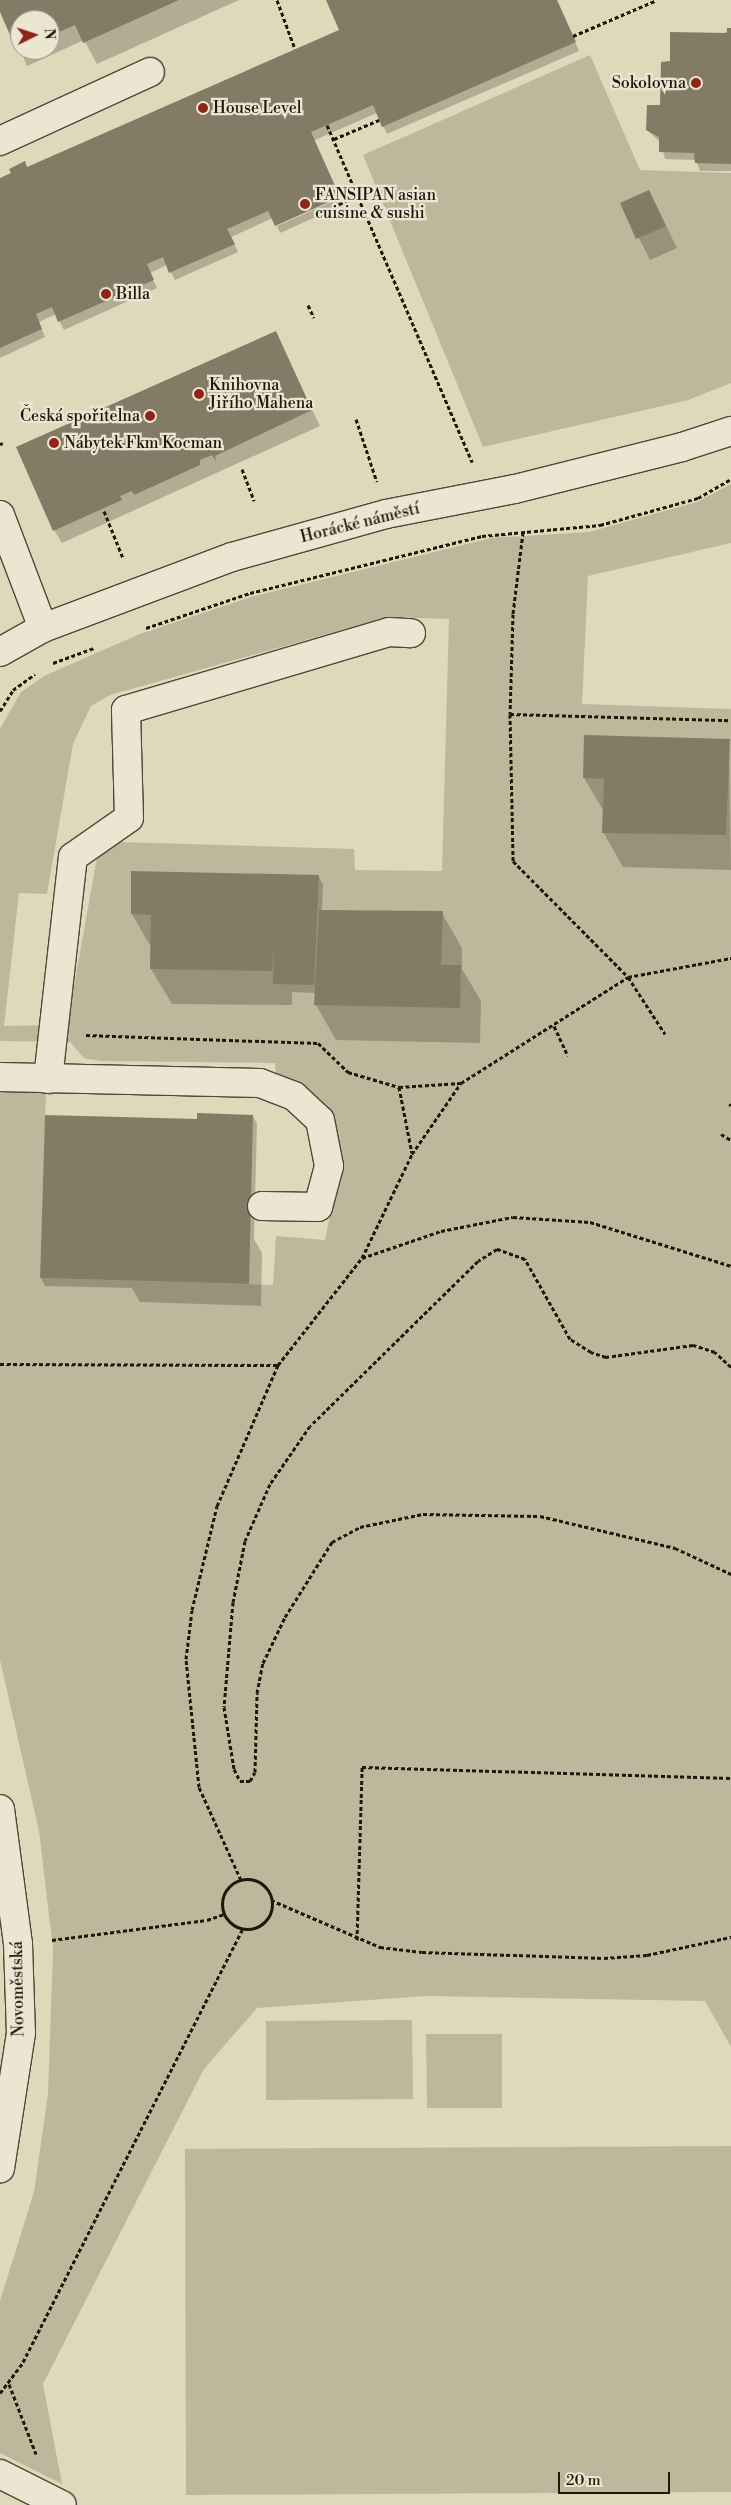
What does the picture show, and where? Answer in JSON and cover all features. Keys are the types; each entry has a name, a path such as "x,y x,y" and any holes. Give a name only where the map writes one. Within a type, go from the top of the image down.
{"street":[{"path":"0,141 150,72"},
{"name":"Horácké náměstí","path":"0,652 43,628 232,557 386,514 515,489 682,447 731,431"},
{"path":"0,515 43,628"},
{"path":"48,1078 73,857 129,818 126,710 390,632 411,633"},
{"path":"0,1077 260,1084 294,1096 320,1120 329,1166 318,1207 262,1206"},
{"name":"Novoměstská","path":"0,1809 18,1944 21,2034 3,2137 0,2168"},
{"path":"0,2474 49,2501"}],"path":[{"path":"277,0 295,49"},
{"path":"573,36 657,0"},
{"path":"334,139 379,120"},
{"path":"327,125 359,195 472,462"},
{"path":"333,207 359,195"},
{"path":"308,306 314,318"},
{"path":"356,419 378,486"},
{"path":"242,470 254,501"},
{"path":"138,631 250,593 350,566 482,536 600,525 698,498 731,479"},
{"path":"104,511 123,558"},
{"path":"523,532 513,614 510,714 513,862 628,978 666,1034"},
{"path":"0,711 13,690 43,667 103,644"},
{"path":"510,714 731,720"},
{"path":"731,958 628,978 461,1083 412,1154 362,1258 278,1365 217,1506 192,1610 186,1660 199,1788 242,1880 264,1886 271,1900 357,1940 380,1947 422,1952 555,1960 647,1955 731,1937"},
{"path":"554,1026 568,1056"},
{"path":"399,1087 412,1154"},
{"path":"721,1134 731,1140"},
{"path":"362,1258 441,1231 513,1216 590,1222 731,1266"},
{"path":"731,1367 715,1352 693,1345 606,1357 591,1352 570,1339 524,1258 497,1248 478,1261 310,1426 270,1484 245,1541 233,1602 224,1708 234,1769 240,1781 250,1781 255,1772 257,1693 263,1663 285,1617 332,1542 360,1527 423,1514 540,1516 675,1548 731,1574"},
{"path":"0,1364 278,1365"},
{"path":"357,1940 362,1767 731,1778"},
{"path":"224,1914 223,1895 242,1880"},
{"path":"0,2393 9,2384 243,1928 263,1922 271,1900"},
{"path":"18,1944 207,1920 224,1914"},
{"path":"224,1914 243,1928"},
{"path":"9,2384 49,2501"}],"shaded area":[{"path":"590,55 640,170 731,173 731,383 688,400 483,447 363,155"},
{"path":"731,484 731,543 588,576 582,704 731,709 731,2047 705,2001 426,1996 257,2008 204,2069 43,2384 62,2484 0,2453 0,2301 34,2192 48,2094 53,1949 39,1831 0,1660 0,1092 46,1093 40,1278 273,1285 276,1236 325,1240 342,1156 316,1095 276,1075 275,1063 100,1061 84,1058 70,1042 0,1041 0,729 21,692 46,675 140,634 251,597 491,538 589,532 697,502","holes":["388,617 449,619 442,871 355,870 354,849 119,842 98,852 67,1025 4,1026 19,893 47,894 73,744 91,706 110,695"]},
{"path":"412,2020 413,2099 266,2100 266,2021"},
{"path":"426,2034 502,2034 502,2108 427,2108"},
{"path":"731,2146 731,2492 186,2495 185,2149"}],"building":[{"path":"0,0 179,0 83,43 75,25 60,32 60,10 10,10 10,35 0,12"},
{"path":"326,0 557,0 576,42 382,127 373,105 311,132 340,197 275,226 268,211 227,229 235,244 169,273 163,257 147,264 154,280 58,322 52,307 36,314 42,329 0,348 0,178 11,173 9,169 25,161 27,167 339,30"},
{"name":"Sokolovna","path":"727,28 731,28 731,164 695,163 694,153 659,152 659,137 646,130 647,105 660,105 661,62 670,61 670,32 727,33"},
{"path":"649,190 666,226 636,239 620,203"},
{"path":"276,331 312,410 215,456 216,461 212,455 200,460 200,465 134,495 132,491 120,496 122,500 53,531 16,447"},
{"path":"584,735 730,739 726,835 602,833 604,779 583,778"},
{"path":"131,871 319,875 314,985 273,984 274,946 272,971 150,969 151,915 131,914"},
{"path":"319,910 443,911 441,965 461,965 460,1008 314,1005"},
{"path":"197,1113 253,1115 249,1284 40,1278 45,1115 197,1119"}],"place":[{"name":"Sokolovna","path":"696,83"},
{"name":"House Level","path":"203,108"},
{"name":"FANSIPAN asian cuisine & sushi","path":"305,204"},
{"name":"Billa","path":"106,294"},
{"name":"Knihovna Jiřího Mahena","path":"199,394"},
{"name":"Česká spořitelna","path":"150,416"},
{"name":"Nábytek Fkm Kocman","path":"54,443"}]}
